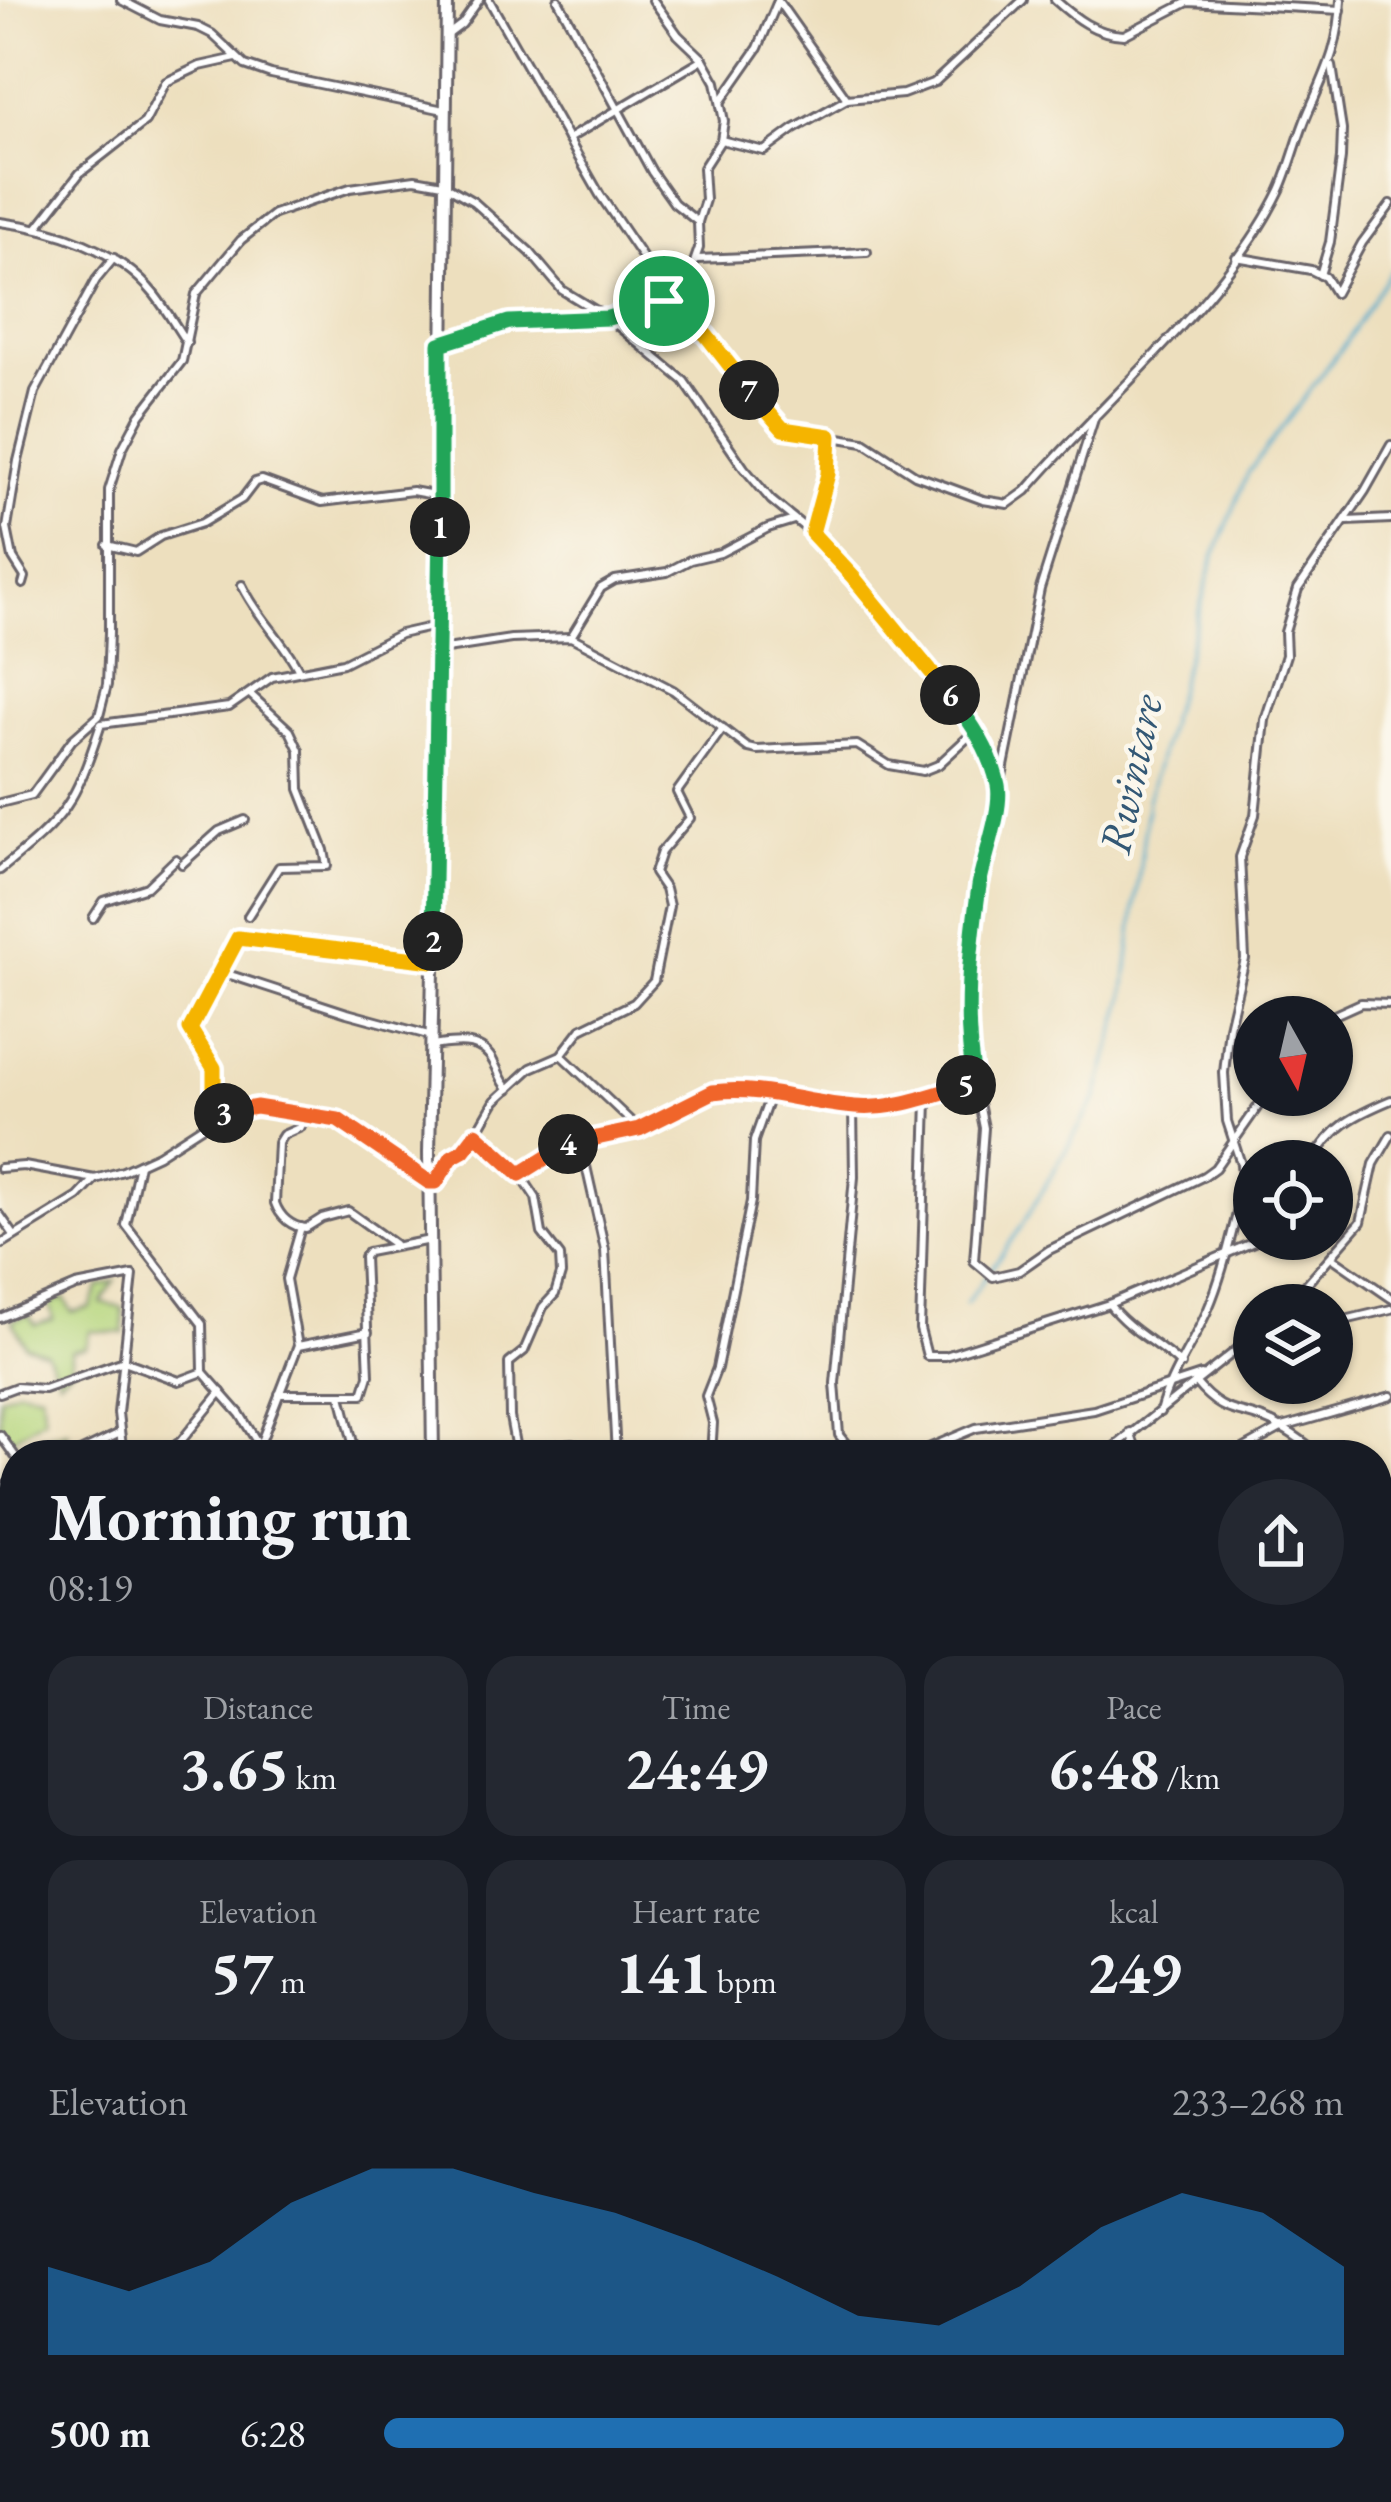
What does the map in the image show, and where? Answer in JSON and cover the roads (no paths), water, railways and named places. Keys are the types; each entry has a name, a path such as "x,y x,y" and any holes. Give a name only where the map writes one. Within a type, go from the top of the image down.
{"main road":[{"path":"433,1440 429,1182 447,0"}],"street":[{"path":"121,0 160,20 199,27 236,58 271,74 445,110"},
{"path":"446,36 455,32 479,0"},
{"path":"489,0 600,195 666,298 706,335 778,425 791,432 864,442 915,475 1002,505 1026,491 1236,257 1280,190 1332,63 1341,5 1189,2 1124,35 1113,35 1077,20 1054,0"},
{"path":"558,0 666,194 698,222"},
{"path":"440,344 531,319 608,318 666,298 698,259 698,222 705,200 703,168 721,140 724,121 716,82 703,59 652,0"},
{"path":"721,140 764,151 794,128 847,100 903,94 934,82 1023,0"},
{"path":"719,104 758,48 778,1"},
{"path":"778,1 847,100"},
{"path":"38,226 80,173 145,122 166,82 200,66 236,58"},
{"path":"568,139 703,59"},
{"path":"1320,275 1330,242 1341,158 1342,130 1332,63"},
{"path":"0,802 32,795 72,740 99,716 110,633 109,490 122,448 156,390 182,361 196,294 257,225 274,214 350,188 416,179 443,184 497,220 562,290 608,318 684,381 743,468 853,577 977,730 1000,789"},
{"path":"1236,257 1320,275 1335,293 1362,243 1391,204"},
{"path":"0,222 38,226 114,258 153,292 187,343"},
{"path":"698,259 815,251 868,253"},
{"path":"23,584 25,577 13,558 7,528 35,392 96,280 114,258"},
{"path":"1095,416 1040,589 980,885 970,973 969,1038 984,1128 974,1261 992,1277 1019,1271 1049,1250 1204,1177 1233,1144 1224,1073 1245,959 1240,856 1255,815 1264,720 1286,655 1285,632 1298,589 1391,445"},
{"path":"812,533 828,474 830,436"},
{"path":"107,545 136,552 161,536 202,523 242,499 262,480 322,502 412,491 440,496"},
{"path":"1345,521 1391,519"},
{"path":"571,637 602,587 614,580 667,572 794,520"},
{"path":"242,585 298,669"},
{"path":"0,870 70,807 101,724 229,707 272,677 343,663 400,634 440,625"},
{"path":"440,650 512,639 571,637 673,690 748,748 757,750 857,745 889,765 923,771 938,765 977,730"},
{"path":"248,916 279,867 327,866 298,780 299,750 290,730 250,694"},
{"path":"0,1168 24,1166 95,1178 139,1164 224,1113 256,1107 338,1120 429,1182 436,1182 452,1157 476,1134 487,1112 531,1068 561,1055 580,1029 634,1003 654,981 669,906 654,873 656,862 690,818 677,792 723,728"},
{"path":"93,918 104,901 147,886 219,831 245,820"},
{"path":"224,1113 214,1096 214,1068 190,1029 238,938 433,961"},
{"path":"221,972 432,1041 478,1046 490,1055 509,1089"},
{"path":"1353,1007 1391,1004"},
{"path":"561,1055 639,1129"},
{"path":"520,1174 568,1144 639,1129 713,1092 771,1093 853,1107 927,1100 975,1083"},
{"path":"712,1440 706,1396 717,1368 751,1201 754,1141 771,1093"},
{"path":"430,1097 433,1420"},
{"path":"927,1100 920,1329 927,1356 945,1357 1109,1304 1233,1253"},
{"path":"1325,1140 1341,1124 1391,1100"},
{"path":"843,1440 835,1384 854,1177 853,1107"},
{"path":"304,1115 301,1127 283,1135 275,1154 275,1203 285,1220 301,1227 348,1211 394,1244"},
{"path":"476,1134 520,1174 536,1198 545,1239 560,1256 555,1294 537,1318 524,1352 509,1363 515,1440"},
{"path":"1353,1232 1361,1222 1374,1164 1391,1135"},
{"path":"581,1144 605,1250 612,1440"},
{"path":"139,1164 125,1225 202,1324 202,1372 222,1391 254,1440"},
{"path":"0,1245 78,1197 95,1178"},
{"path":"0,1215 14,1235"},
{"path":"1160,1412 1166,1387 1218,1284 1233,1225"},
{"path":"262,1440 298,1346 286,1279 301,1227"},
{"path":"279,1394 363,1394 368,1388 364,1257 394,1244 430,1240"},
{"path":"1308,1284 1331,1260"},
{"path":"1336,1260 1391,1298"},
{"path":"0,1318 76,1286 133,1275 119,1440"},
{"path":"1109,1304 1123,1322 1159,1344 1181,1365"},
{"path":"1353,1319 1391,1309"},
{"path":"298,1346 368,1332"},
{"path":"1121,1440 1233,1352"},
{"path":"0,1394 16,1387 44,1389 124,1361 179,1381 202,1372"},
{"path":"947,1440 976,1428 1094,1410 1198,1378"},
{"path":"1198,1378 1220,1408 1260,1417 1300,1440"},
{"path":"183,1440 222,1391"},
{"path":"340,1395 352,1440"},
{"path":"1259,1440 1282,1427 1391,1396"},
{"path":"1130,1432 1133,1440"},
{"path":"105,1440 118,1434"}],"waterway":[{"name":"Rwintare","path":"966,1304 1021,1227 1097,1097 1124,999 1148,799 1213,560 1248,473 1346,342 1391,270"}]}
